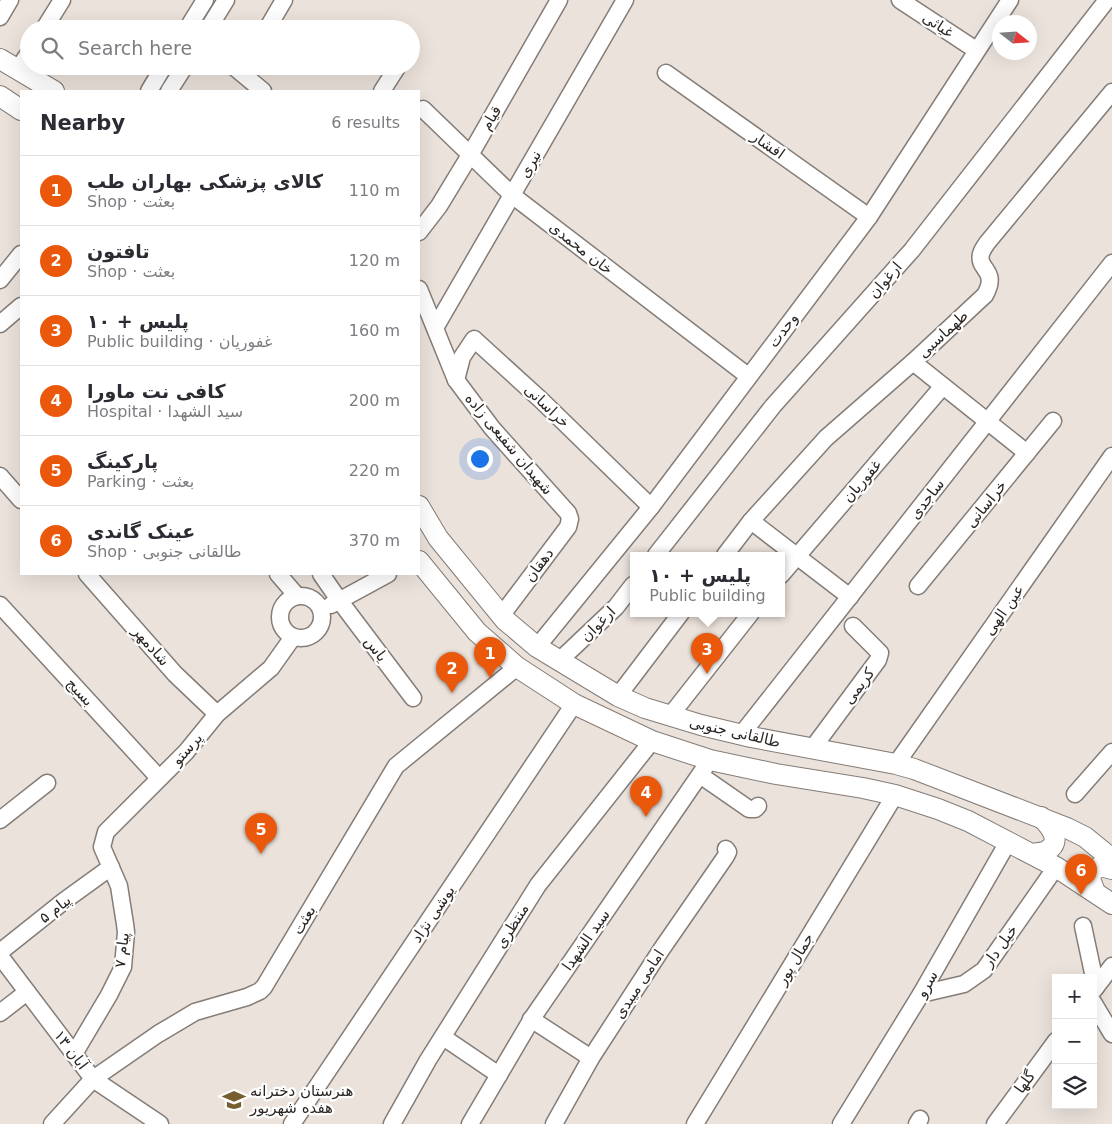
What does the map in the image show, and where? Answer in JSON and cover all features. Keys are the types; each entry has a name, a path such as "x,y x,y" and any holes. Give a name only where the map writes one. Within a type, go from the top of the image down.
{"main road":[{"path":"0,59 20,61"},
{"path":"38,75 53,90"},
{"path":"0,96 20,109"},
{"name":"طالقانی جنوبی","path":"420,508 438,538 501,616 537,647 618,696 644,708 741,735 896,764 1041,817 1085,838 1112,859"},
{"name":"طالقانی جنوبی","path":"420,562 477,632 517,667 574,704 705,767 776,774 863,788 895,795 968,821 1056,867 1112,904"},
{"path":"1033,854 1048,851 1054,844 1055,836 1052,829 1041,817"},
{"path":"1095,892 1089,876 1101,866 1112,869"}],"street":[{"path":"0,16 10,0"},
{"path":"50,20 62,0"},
{"path":"193,20 205,0"},
{"path":"214,20 226,0"},
{"path":"272,20 284,0"},
{"name":"قیام","path":"420,231 438,206 470,154 559,0"},
{"name":"نیری","path":"435,328 625,0"},
{"name":"غیاثی","path":"900,0 976,50"},
{"name":"وحدت","path":"537,647 651,507 869,217 1010,0"},
{"name":"ارغوان","path":"658,552 773,406 912,250 1107,0"},
{"name":"افشار","path":"666,73 869,217"},
{"path":"149,90 158,75"},
{"path":"170,90 179,75"},
{"path":"247,75 263,90"},
{"path":"383,90 392,75"},
{"name":"طهماسبی","path":"727,552 751,521 826,438 913,362 985,295 990,286 990,276 981,261 981,254 987,243 1112,92"},
{"name":"خان محمدی","path":"423,109 512,195 748,376"},
{"path":"0,280 20,255"},
{"name":"ساجدی","path":"741,735 1112,263"},
{"name":"شهیدان شفیعی زاده","path":"420,291 456,380 492,428 568,513"},
{"path":"0,324 20,307"},
{"name":"خراسانی","path":"456,380 462,357 474,339 541,400 651,507"},
{"path":"913,362 1027,453"},
{"name":"غفوریان","path":"785,570 943,386"},
{"name":"خراسانی","path":"918,586 1054,421"},
{"name":"عین الهی","path":"896,764 1112,456"},
{"path":"0,476 20,499"},
{"name":"دهقان","path":"501,616 568,526 570,519 568,513"},
{"path":"751,521 850,597"},
{"name":"شادمهر","path":"88,575 176,674 217,714"},
{"path":"279,575 297,596"},
{"name":"یاس","path":"322,575 413,698"},
{"path":"321,610 386,575"},
{"name":"ارغوان","path":"560,662 616,607 630,589"},
{"path":"297,596 306,596 312,599 321,610 322,624 318,630 306,638 293,637 282,628 280,614 286,602 297,596"},
{"name":"بسیج","path":"0,605 159,778"},
{"path":"618,696 678,617"},
{"path":"670,716 748,617"},
{"name":"کریمی","path":"812,749 878,660 880,653 853,626"},
{"name":"پرستو","path":"111,867 102,847 106,832 186,752 217,714 271,668 293,637"},
{"name":"بعثت","path":"52,1124 93,1079 158,1034 195,1012 255,994 264,987 396,766 517,667"},
{"name":"یوشی نژاد","path":"292,1124 574,704"},
{"name":"منتظری","path":"392,1124 443,1036 538,885 652,741"},
{"path":"1075,794 1112,752"},
{"path":"705,767 749,809 757,808"},
{"name":"سید الشهدا","path":"470,1124 531,1019 705,767"},
{"path":"0,820 47,783"},
{"name":"جمال پور","path":"695,1124 895,795"},
{"name":"سرو","path":"841,1124 921,994 1008,842"},
{"name":"امامی میبدی","path":"554,1124 591,1058 661,950 726,856 728,852 726,849"},
{"name":"پیام ۵","path":"0,952 64,901 111,867"},
{"name":"پیام ۷","path":"74,1054 109,995 123,967 125,924 119,886 111,867"},
{"name":"خیل دار","path":"921,994 964,984 984,970 1056,867"},
{"path":"1083,926 1091,974"},
{"name":"۱۳ آبان","path":"0,956 93,1079 160,1124"},
{"path":"1097,988 1112,966"},
{"path":"0,1013 27,992"},
{"path":"1097,1000 1112,1034"},
{"path":"531,1019 591,1058"},
{"path":"443,1036 499,1074"},
{"name":"گلها","path":"995,1124 1052,1046"}],"place":[{"name":"پلیس + ۱۰","path":"707,674"},
{"name":"کالای پزشکی بهاران طب","path":"490,678"},
{"name":"تافتون","path":"452,693"},
{"name":"کافی نت ماورا","path":"646,817"},
{"name":"پارکینگ","path":"261,854"},
{"name":"عینک گاندی","path":"1081,895"},
{"name":"هنرستان دخترانه هفده شهریور","path":"234,1100"}]}
